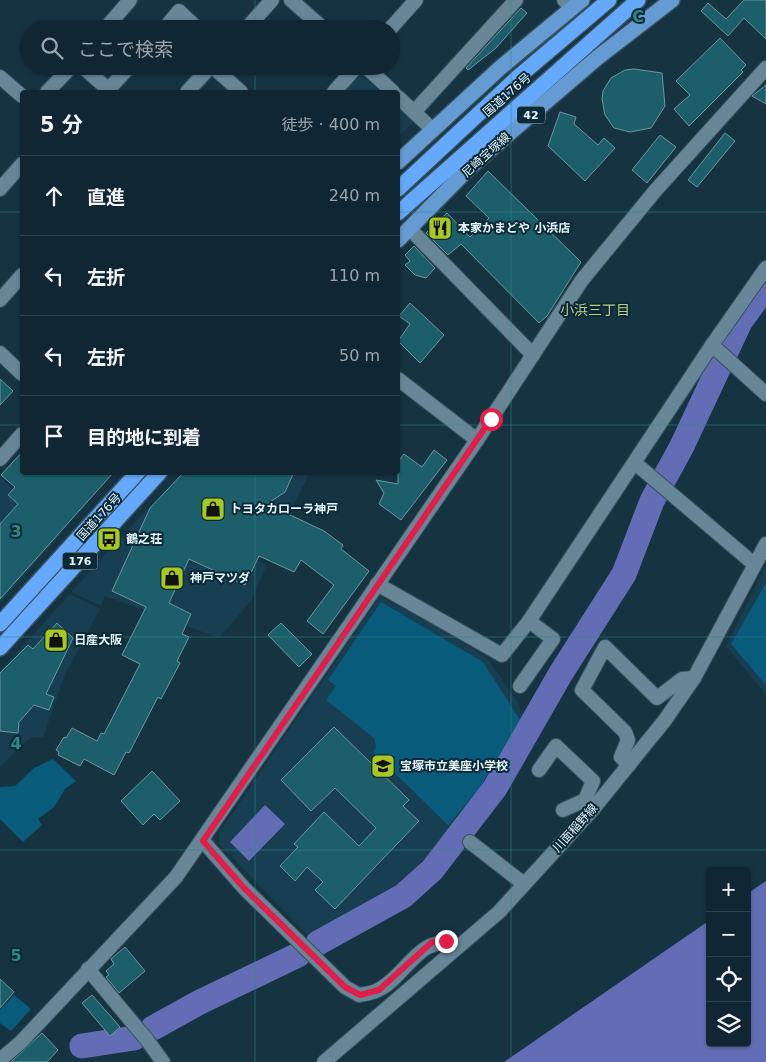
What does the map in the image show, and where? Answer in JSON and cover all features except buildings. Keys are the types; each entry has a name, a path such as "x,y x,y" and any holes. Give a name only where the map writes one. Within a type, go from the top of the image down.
{"highway":[{"name":"国道176号","path":"400,211 638,0"},
{"name":"国道176号","path":"400,186 518,76 607,1"},
{"name":"国道176号","path":"0,624 134,475"},
{"name":"国道176号","path":"0,648 157,475"}],"main road":[{"name":"尼崎宝塚線","path":"400,238 469,168 597,58 672,0"},
{"path":"400,160 573,3"}],"street":[{"path":"113,20 130,0"},
{"path":"254,20 272,0"},
{"path":"292,0 314,20"},
{"path":"414,112 516,0"},
{"path":"396,20 409,2"},
{"path":"172,20 179,11 188,20"},
{"path":"0,1060 20,1042 176,877 203,841 477,440 588,273 655,191 766,68"},
{"path":"49,90 63,75"},
{"path":"92,75 108,90"},
{"path":"110,90 122,75"},
{"path":"189,90 203,75"},
{"path":"221,75 239,90"},
{"path":"336,90 350,75"},
{"path":"375,75 391,90"},
{"path":"0,77 20,94"},
{"path":"400,99 432,129"},
{"path":"0,189 20,166"},
{"path":"409,228 533,355"},
{"path":"377,584 502,654 529,621 712,345 766,268"},
{"path":"0,300 20,277"},
{"path":"712,345 766,394"},
{"path":"0,353 20,372"},
{"path":"400,381 477,440"},
{"path":"0,459 20,436"},
{"path":"635,463 754,564"},
{"name":"川面稲野線","path":"324,1062 352,1040 499,912 589,805 629,765 666,720 694,678 766,544"},
{"path":"520,686 554,638 529,621"},
{"path":"629,765 621,757 628,740 625,732 582,690 605,647 657,698 682,679 694,678"},
{"path":"539,770 556,746 593,781 589,805 563,810"},
{"path":"203,841 244,888 311,954 345,987 360,995 379,990 432,942 446,941 457,947"},
{"path":"470,842 524,884"},
{"path":"88,969 163,1062"}],"shaded area":[{"path":"362,75 379,90 342,90 354,76"},
{"path":"400,109 413,122 400,136"},
{"path":"203,475 309,475 289,513"},
{"path":"0,477 62,533 0,603"},
{"name":"神戸マツダ","path":"147,509 267,565 250,602 219,638 105,596 101,606 71,592"},
{"path":"766,565 766,695 726,646"},
{"path":"766,583 766,685 731,644"},
{"name":"日産大阪","path":"70,594 100,609 65,674 43,738 31,737 0,767 0,671"},
{"name":"宝塚市立美座小学校","path":"380,596 444,631 487,658 516,699 527,724 476,809 429,867 411,885 312,940 219,844 219,833"},
{"path":"381,602 483,662 520,720 479,789 448,825 373,752 376,746 374,738 326,700 336,686 328,680"},
{"path":"53,759 76,781 65,789 54,807 38,819 42,825 23,842 0,819 0,787 15,786 34,768"},
{"path":"265,805 285,824 249,861 230,842"},
{"path":"766,881 766,1062 504,1062 706,923 706,1047 751,1047 751,891"},
{"path":"14,995 31,1009 11,1031 0,1023 0,1010"}],"waterway":[{"path":"318,943 403,896 432,870 495,788 561,673 624,574 652,501 682,446 740,322 766,286"},
{"path":"153,1028 200,1002 298,955"},
{"path":"82,1046 134,1038"}],"place":[{"name":"本家かまどや 小浜店","path":"440,228"},
{"name":"トヨタカローラ神戸","path":"213,509"},
{"name":"鶴之荘","path":"109,539"},
{"name":"神戸マツダ","path":"172,578"},
{"name":"日産大阪","path":"56,640"},
{"name":"宝塚市立美座小学校","path":"383,766"}],"district":[{"name":"小浜三丁目","path":"595,310"}],"route":[{"path":"446,941 432,942 379,990 360,995 345,987 244,888 203,841 491,419"}]}
